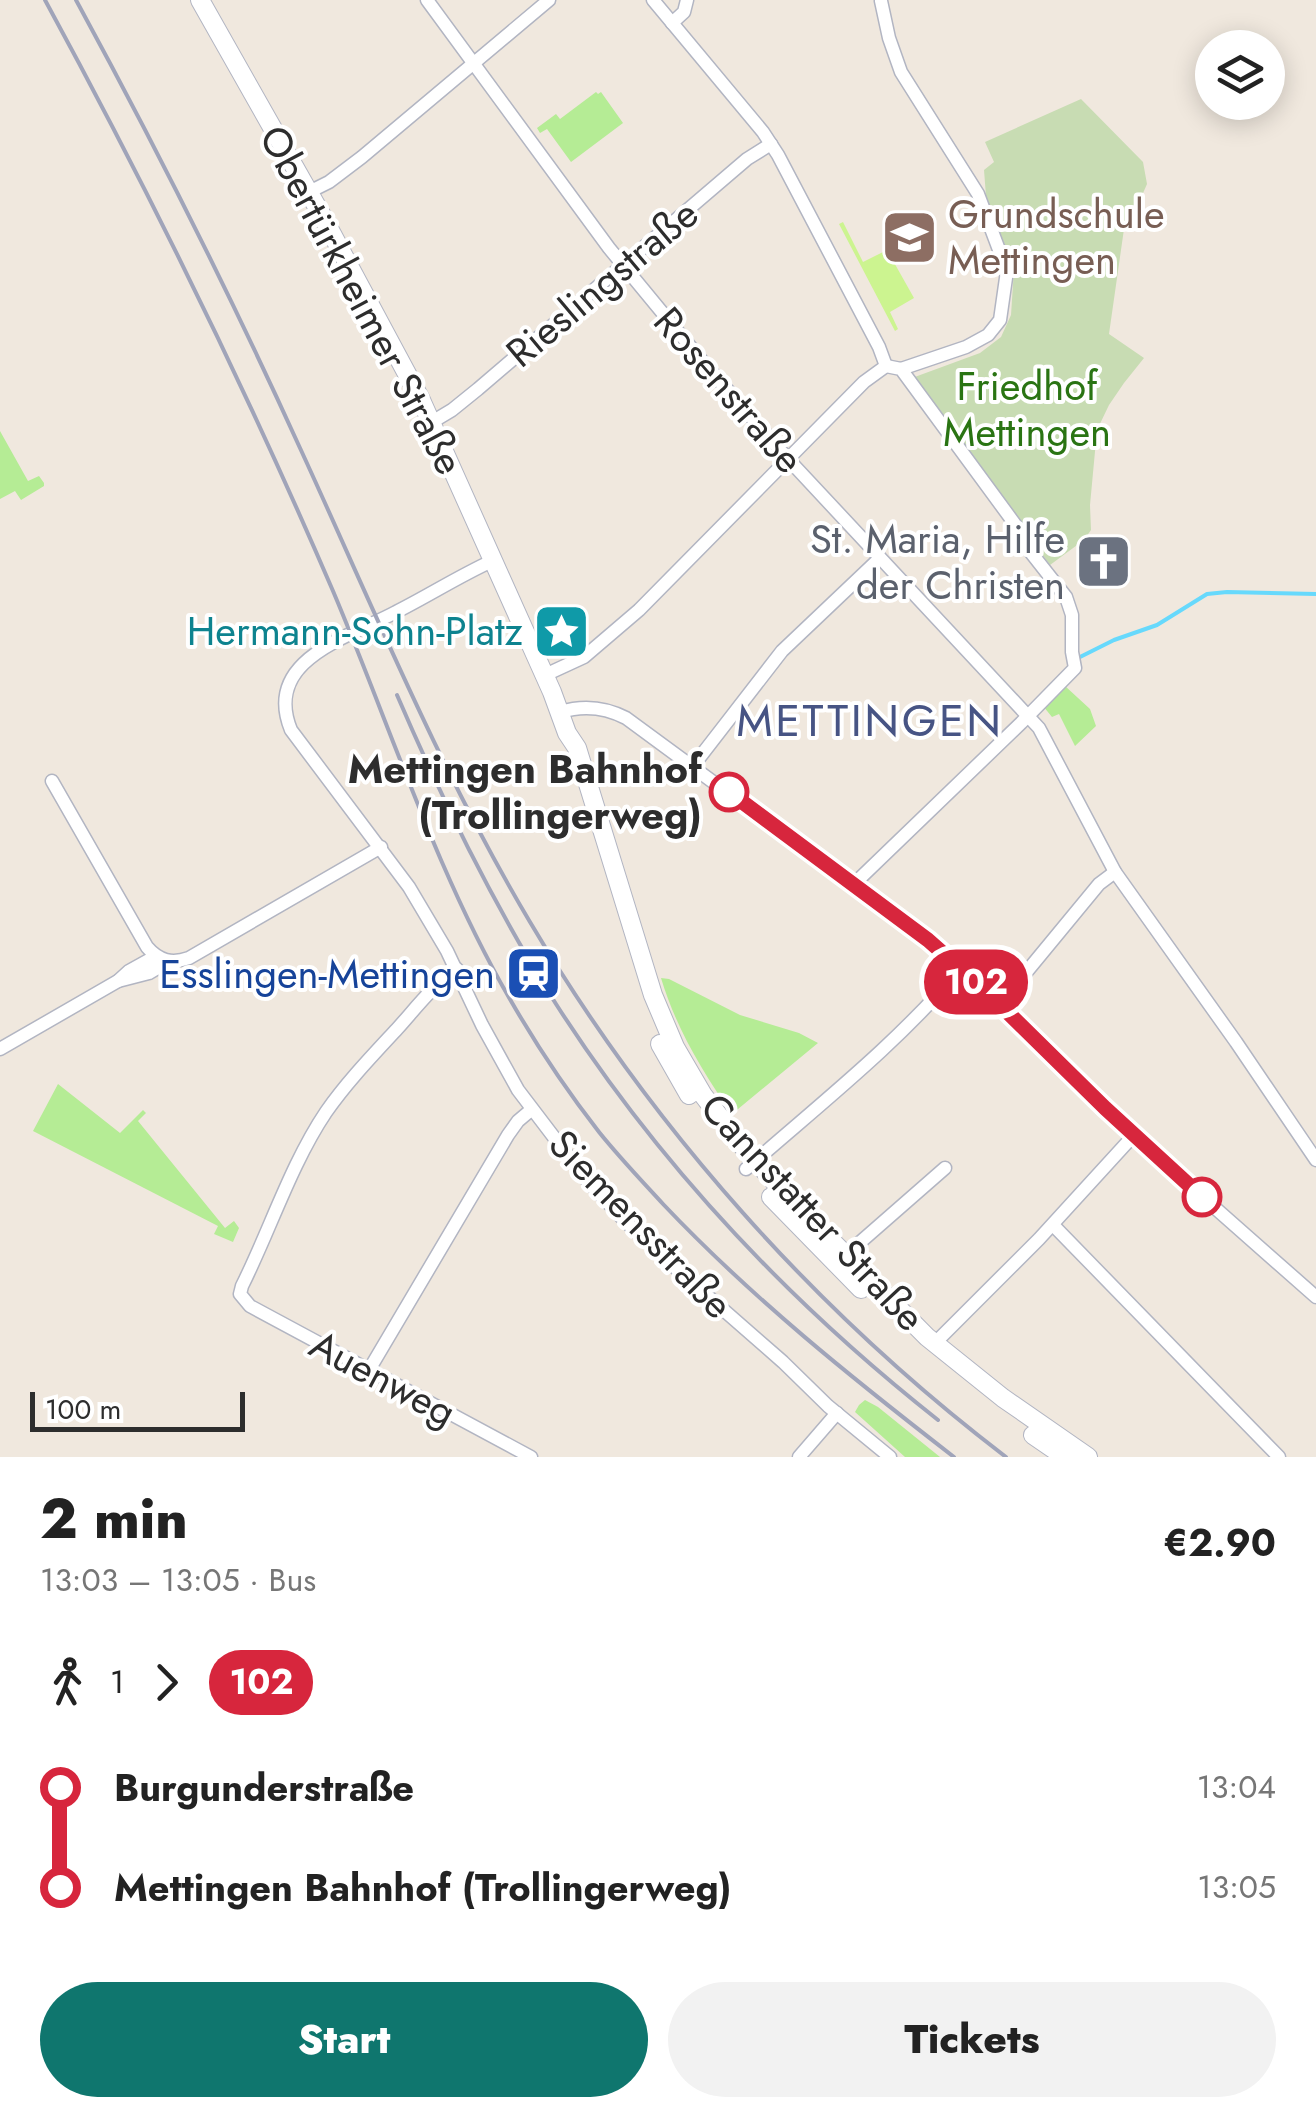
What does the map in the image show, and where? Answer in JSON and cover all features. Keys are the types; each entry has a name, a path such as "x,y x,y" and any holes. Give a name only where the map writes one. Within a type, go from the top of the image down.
{"main road":[{"name":"Obertürkheimer Straße","path":"200,0 432,422 513,606"},
{"name":"Cannstatter Straße","path":"513,606 567,733 567,753 650,1022 690,1097 940,1363 1065,1457"},
{"name":"Cannstatter Straße","path":"840,1260 1002,1398 1088,1457"}],"street":[{"name":"Rosenstraße","path":"428,0 622,265 788,460 1039,728 1115,872 1316,1160"},
{"path":"308,192 330,182 362,157 549,0"},
{"path":"653,0 771,144 886,366"},
{"path":"672,23 684,12 687,0"},
{"path":"544,675 584,658 631,618 864,382 886,366 900,369 966,347 988,336 1000,320 1007,275 1003,256 978,194 902,72 881,1"},
{"name":"Rieslingstraße","path":"432,422 450,412 748,159 771,144"},
{"path":"854,884 1073,671 1072,615 1065,595 900,369"},
{"path":"693,766 782,651 880,558"},
{"name":"Siemensstraße","path":"492,561 319,650 299,668 288,688 286,708 291,730 424,910 488,1036 532,1110 584,1178 624,1220 890,1457"},
{"path":"560,712 585,708 615,712 640,727 911,926 1000,1004 1134,1135 1316,1297"},
{"path":"52,781 148,947 162,958"},
{"path":"0,1049 118,982 128,970 162,958 181,960 192,956 381,847"},
{"path":"1000,1004 1102,881 1115,872"},
{"path":"751,1165 898,1037 961,968"},
{"name":"Auenweg","path":"457,970 441,980 354,1076 327,1112 308,1144 240,1294 250,1306 531,1457"},
{"path":"369,1370 508,1135 532,1110"},
{"path":"935,1344 1134,1135"},
{"path":"840,1260 945,1168"},
{"path":"1052,1224 1279,1457"},
{"path":"800,1457 837,1413"}],"green space":[{"path":"601,92 623,123 571,162 547,129 540,133 537,128 556,114 560,119"},
{"name":"Friedhof Mettingen","path":"1081,99 1143,162 1147,184 1133,216 1126,215 1109,334 1144,358 1109,405 1097,430 1091,530 1084,540 1050,565 912,378 980,353 1001,337 1011,315 1014,269 986,196 984,170 994,162 985,142"},
{"path":"843,222 863,262 887,250 914,298 890,312 898,329 895,331 839,224"},
{"path":"0,431 28,481 39,476 44,483 21,500 15,491 0,499"},
{"path":"1065,686 1090,709 1096,726 1075,746 1059,714 1052,717 1043,706"},
{"path":"661,978 740,1015 818,1043 732,1114 691,1049"},
{"path":"58,1084 120,1133 143,1110 146,1113 138,1121 225,1228 234,1221 239,1228 233,1242 214,1234 218,1226 33,1131"},
{"path":"865,1400 940,1457 905,1457 855,1412"}],"waterway":[{"path":"1078,658 1157,625 1207,594 1316,594"}],"railway":[{"path":"45,0 231,366 333,591 460,902 531,1035 599,1132 697,1239 804,1336 954,1457"},
{"path":"76,0 220,278 466,807 578,998 684,1144 742,1212 869,1341 1006,1457"},
{"path":"397,695 451,814 511,929 556,1004 638,1120 779,1279 938,1420"}],"bus line":[{"name":"102","path":"729,792 928,940 1202,1197"}],"place":[{"name":"Grundschule Mettingen","path":"909,237"},
{"name":"St. Maria, Hilfe der Christen","path":"1104,562"},
{"name":"Hermann-Sohn-Platz","path":"562,631"},
{"name":"Mettingen Bahnhof (Trollingerweg)","path":"729,792"},
{"name":"Esslingen-Mettingen","path":"534,974"}],"district":[{"name":"METTINGEN","path":"870,720"}]}
